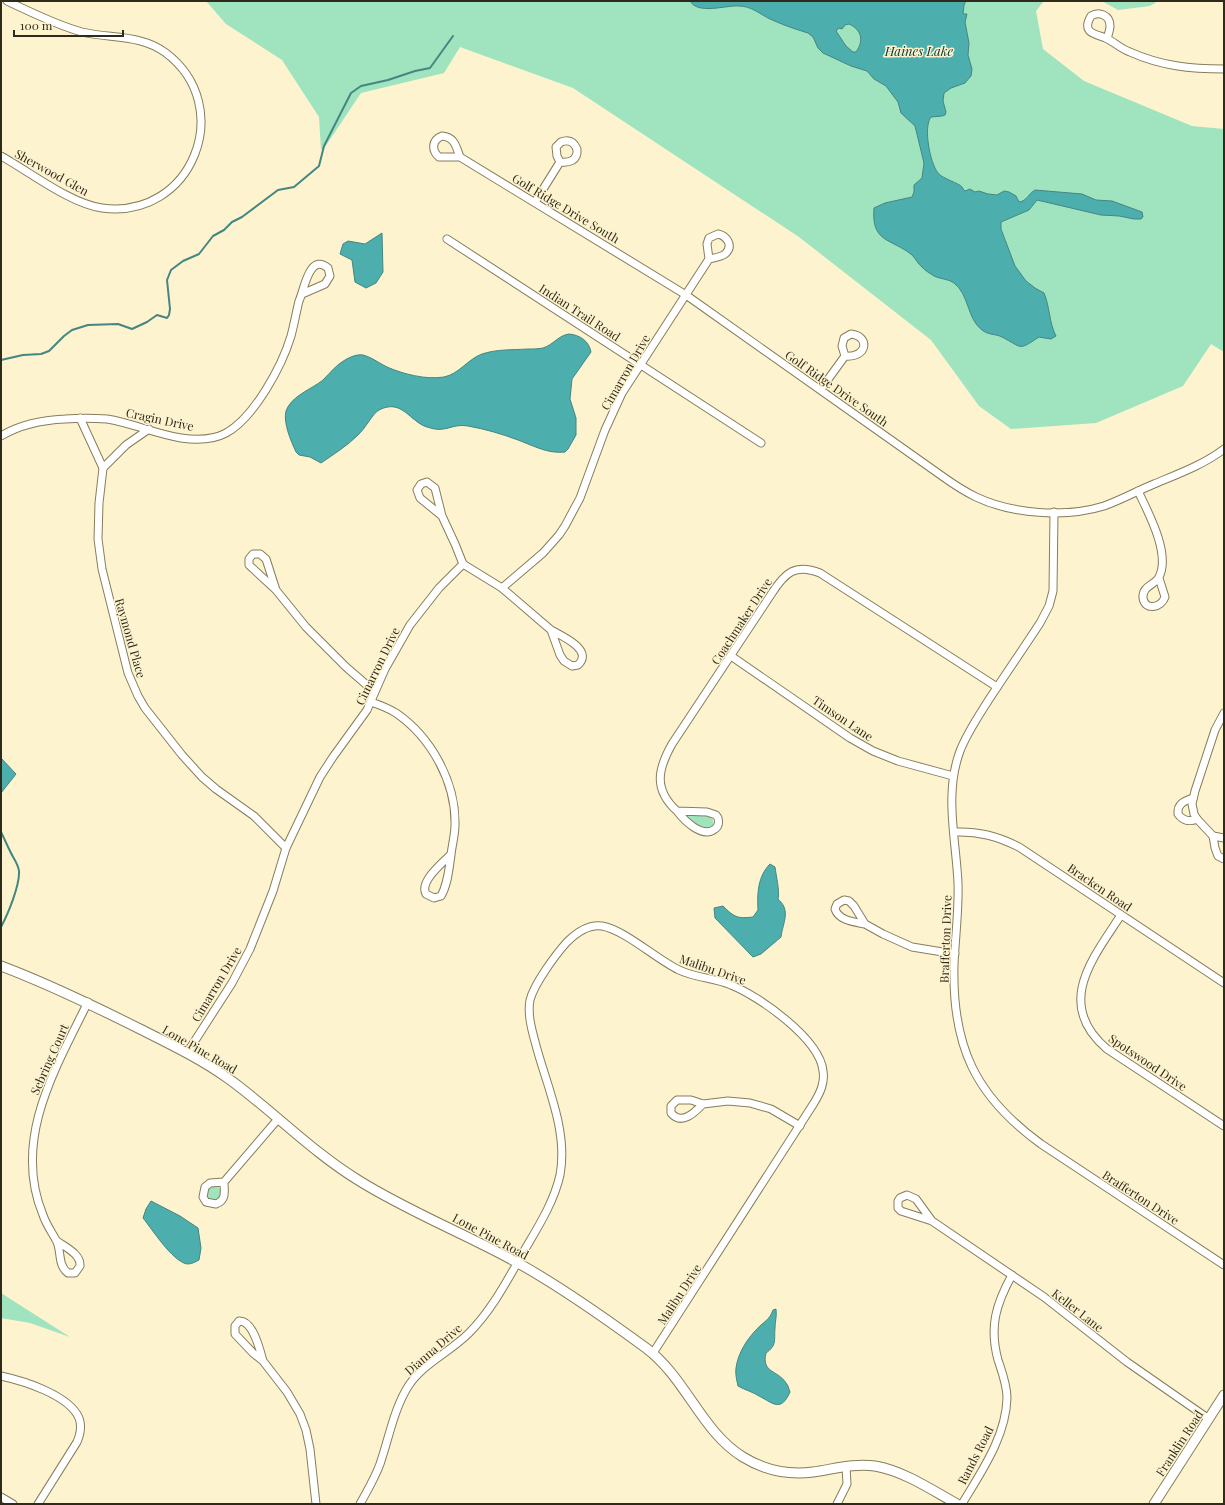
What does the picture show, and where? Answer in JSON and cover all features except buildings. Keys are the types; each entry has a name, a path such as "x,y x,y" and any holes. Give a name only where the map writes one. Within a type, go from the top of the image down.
{"street":[{"name":"Sherwood Glen","path":"1,156 82,203 102,208 127,208 158,198 182,178 191,165 197,151 201,130 200,109 192,85 178,64 158,48 134,38 87,33 76,30 7,1"},
{"path":"1107,39 1131,53 1163,64 1194,69 1224,69"},
{"name":"Golf Ridge Drive South","path":"460,157 686,295 942,476 984,501 1014,509 1054,512 1091,509 1104,506 1200,465 1224,449"},
{"path":"535,202 560,162"},
{"name":"Indian Trail Road","path":"447,239 761,444"},
{"name":"Cimarron Drive","path":"502,588 543,553 565,526 584,489 613,411 640,364 709,259"},
{"name":"Cragin Drive","path":"1,436 29,424 56,419 80,418 108,420 149,429 180,438 197,439 225,434 238,425 259,400 283,357 291,336 304,284 313,268 322,265 328,268 330,276 325,284 302,294"},
{"path":"821,389 845,356"},
{"path":"80,418 103,468 126,445 149,429"},
{"name":"Raymond Place","path":"103,468 98,518 100,556 106,588 128,673 138,696 162,732 192,766 216,788 254,816 286,848"},
{"path":"442,516 420,498 417,490 421,484 428,482 435,488 442,516 463,564 502,588 551,630 581,650 582,659 578,665 572,666 564,661 560,655 551,630"},
{"path":"1138,491 1159,540 1162,557 1162,568 1159,578"},
{"name":"Brafferton Drive","path":"1054,512 1052,598 1040,623 997,687 967,736 960,751 954,776 951,796 958,884 955,954 955,1003 958,1025 963,1045 975,1074 989,1096 1003,1113 1021,1130 1224,1265"},
{"path":"276,590 266,559 260,554 253,554 249,558 249,565 276,590 306,627 341,662 375,691"},
{"name":"Cimarron Drive","path":"187,1053 232,983 250,949 273,891 286,848 326,767 362,718 371,702 392,654 410,625 438,588 463,564"},
{"name":"Coachmaker Drive","path":"677,810 712,813 718,818 719,824 714,830 702,831 688,822 668,802 661,787 660,771 672,744 782,579 792,571 805,568 827,576 997,687"},
{"name":"Timson Lane","path":"731,656 850,738 873,751 898,761 954,776"},
{"path":"371,702 386,708 404,719 420,735 436,757 449,788 454,807 455,826 451,854 448,873 441,896 430,897 426,894 424,887 428,880 451,854"},
{"path":"1224,714 1216,730 1193,798 1193,808 1197,819 1213,836 1216,853 1224,859"},
{"path":"1193,798 1180,804 1178,814 1183,820 1188,821 1197,819"},
{"name":"Bracken Road","path":"954,832 979,832 1005,840 1032,855 1224,983"},
{"path":"1213,836 1224,838"},
{"name":"Spotswood Drive","path":"1122,915 1092,960 1084,980 1080,999 1088,1027 1097,1040 1107,1049 1224,1126"},
{"path":"865,924 912,947 955,954"},
{"name":"Malibu Drive","path":"517,1263 550,1205 560,1174 562,1156 561,1137 530,1022 530,1001 538,983 556,956 568,942 584,929 595,926 615,930 680,971 723,982 743,990 771,1008 788,1021 820,1060 824,1072 821,1090 800,1126 653,1353"},
{"name":"Lone Pine Road","path":"1,966 88,1002 187,1053 227,1077 330,1161 360,1181 517,1263 590,1308 653,1353 674,1374 723,1441 746,1459 768,1468 791,1472 815,1472 860,1465 876,1466 906,1477 957,1504"},
{"name":"Sebring Court","path":"57,1241 43,1216 36,1194 33,1167 35,1136 41,1105 49,1081 88,1002"},
{"path":"703,1104 728,1101 750,1103 771,1109 800,1126"},
{"path":"224,1182 278,1119"},
{"name":"Keller Lane","path":"932,1221 919,1203 912,1197 908,1195 904,1196 898,1201 898,1208 901,1211 932,1221 1044,1297 1127,1362 1209,1419"},
{"name":"Dianna Drive","path":"360,1504 377,1471 400,1401 407,1388 424,1369 448,1351 473,1329 488,1310 517,1263"},
{"name":"Rands Road","path":"962,1504 998,1439 1004,1418 1007,1391 995,1345 994,1324 999,1302 1012,1276"},
{"path":"263,1361 250,1326 243,1321 239,1321 235,1326 235,1334 263,1361 292,1400 304,1422 310,1449 316,1504"},
{"path":"1,1376 32,1385 62,1400 75,1411 80,1420 80,1431 77,1442 38,1504"},
{"name":"Franklin Road","path":"1154,1504 1224,1395"},
{"path":"837,1504 847,1484 846,1466"},
{"path":"1,1497 13,1504"}],"green space":[{"path":"206,1 1044,1 1036,11 1043,49 1084,81 1192,126 1224,129 1224,352 1211,344 1183,386 1096,423 1011,429 979,406 931,340 799,237 573,88 460,47 444,73 361,93 323,150 321,149 319,117 282,60 226,24"},
{"path":"1102,1 1158,1 1150,6 1118,10"},
{"path":"686,815 708,816 713,820 713,825 708,828 697,825 686,817"},
{"path":"210,1186 216,1186 221,1189 222,1195 217,1201 207,1198 206,1190"},
{"path":"1,1293 70,1337 30,1323 1,1318"}],"water":[{"name":"Haines Lake","path":"690,1 966,1 963,14 967,14 965,22 969,43 968,55 972,69 971,76 965,83 951,88 944,93 943,101 946,112 945,115 931,117 929,122 928,145 932,161 938,173 960,185 965,191 970,189 975,192 979,191 997,195 1004,191 1009,192 1016,196 1019,202 1024,200 1035,190 1082,194 1096,200 1112,201 1142,212 1143,217 1141,219 1134,219 1101,215 1037,200 1029,210 1001,222 1001,229 1015,266 1026,281 1044,293 1056,336 1051,339 1039,337 1024,346 1017,346 1000,336 987,333 982,330 973,320 963,293 954,283 934,276 926,271 912,255 884,238 879,234 876,228 874,208 885,203 912,197 914,185 922,178 924,163 915,126 901,113 898,102 886,86 874,79 867,71 851,66 823,53 818,48 813,37 808,33 789,27 743,6 699,8","holes":["849,24 857,29 861,40 859,48 856,52 853,52 846,46 836,31 839,28 842,29 845,25"]},
{"path":"382,233 383,272 376,283 366,288 355,282 352,260 340,254 343,244 348,241 365,244"},
{"path":"569,334 583,339 590,348 591,352 572,379 570,399 576,418 576,435 565,452 547,451 500,434 468,426 462,425 444,429 434,429 421,424 400,409 387,407 379,410 354,439 321,463 310,457 299,455 296,452 287,426 285,416 286,411 292,401 323,380 339,364 351,357 363,355 393,370 415,376 437,378 454,373 472,359 488,352 543,348 550,345 562,336"},
{"path":"1,758 16,774 1,793"},
{"path":"770,864 775,867 778,899 785,910 784,922 781,937 761,954 753,957 715,918 714,908 723,906 730,913 736,916 743,918 753,917 758,910 759,885 763,874"},
{"path":"151,1201 180,1216 198,1228 201,1248 199,1260 189,1264 181,1262 163,1244 143,1218"},
{"path":"776,1309 774,1342 772,1348 766,1353 765,1359 768,1368 783,1379 790,1392 787,1398 780,1404 773,1404 738,1386 736,1373 739,1357 746,1342 768,1319 773,1310"}],"waterway":[{"path":"1,360 23,355 41,354 49,351 72,330 88,325 118,324 132,329 147,322 157,315 167,318 170,309 167,280 171,270 183,261 199,254 213,236 224,230 232,222 242,217 278,190 294,187 319,166 324,146 351,93 361,86 430,68 453,36"},
{"path":"1,832 11,854 17,863 19,871 16,891 1,927"}]}
